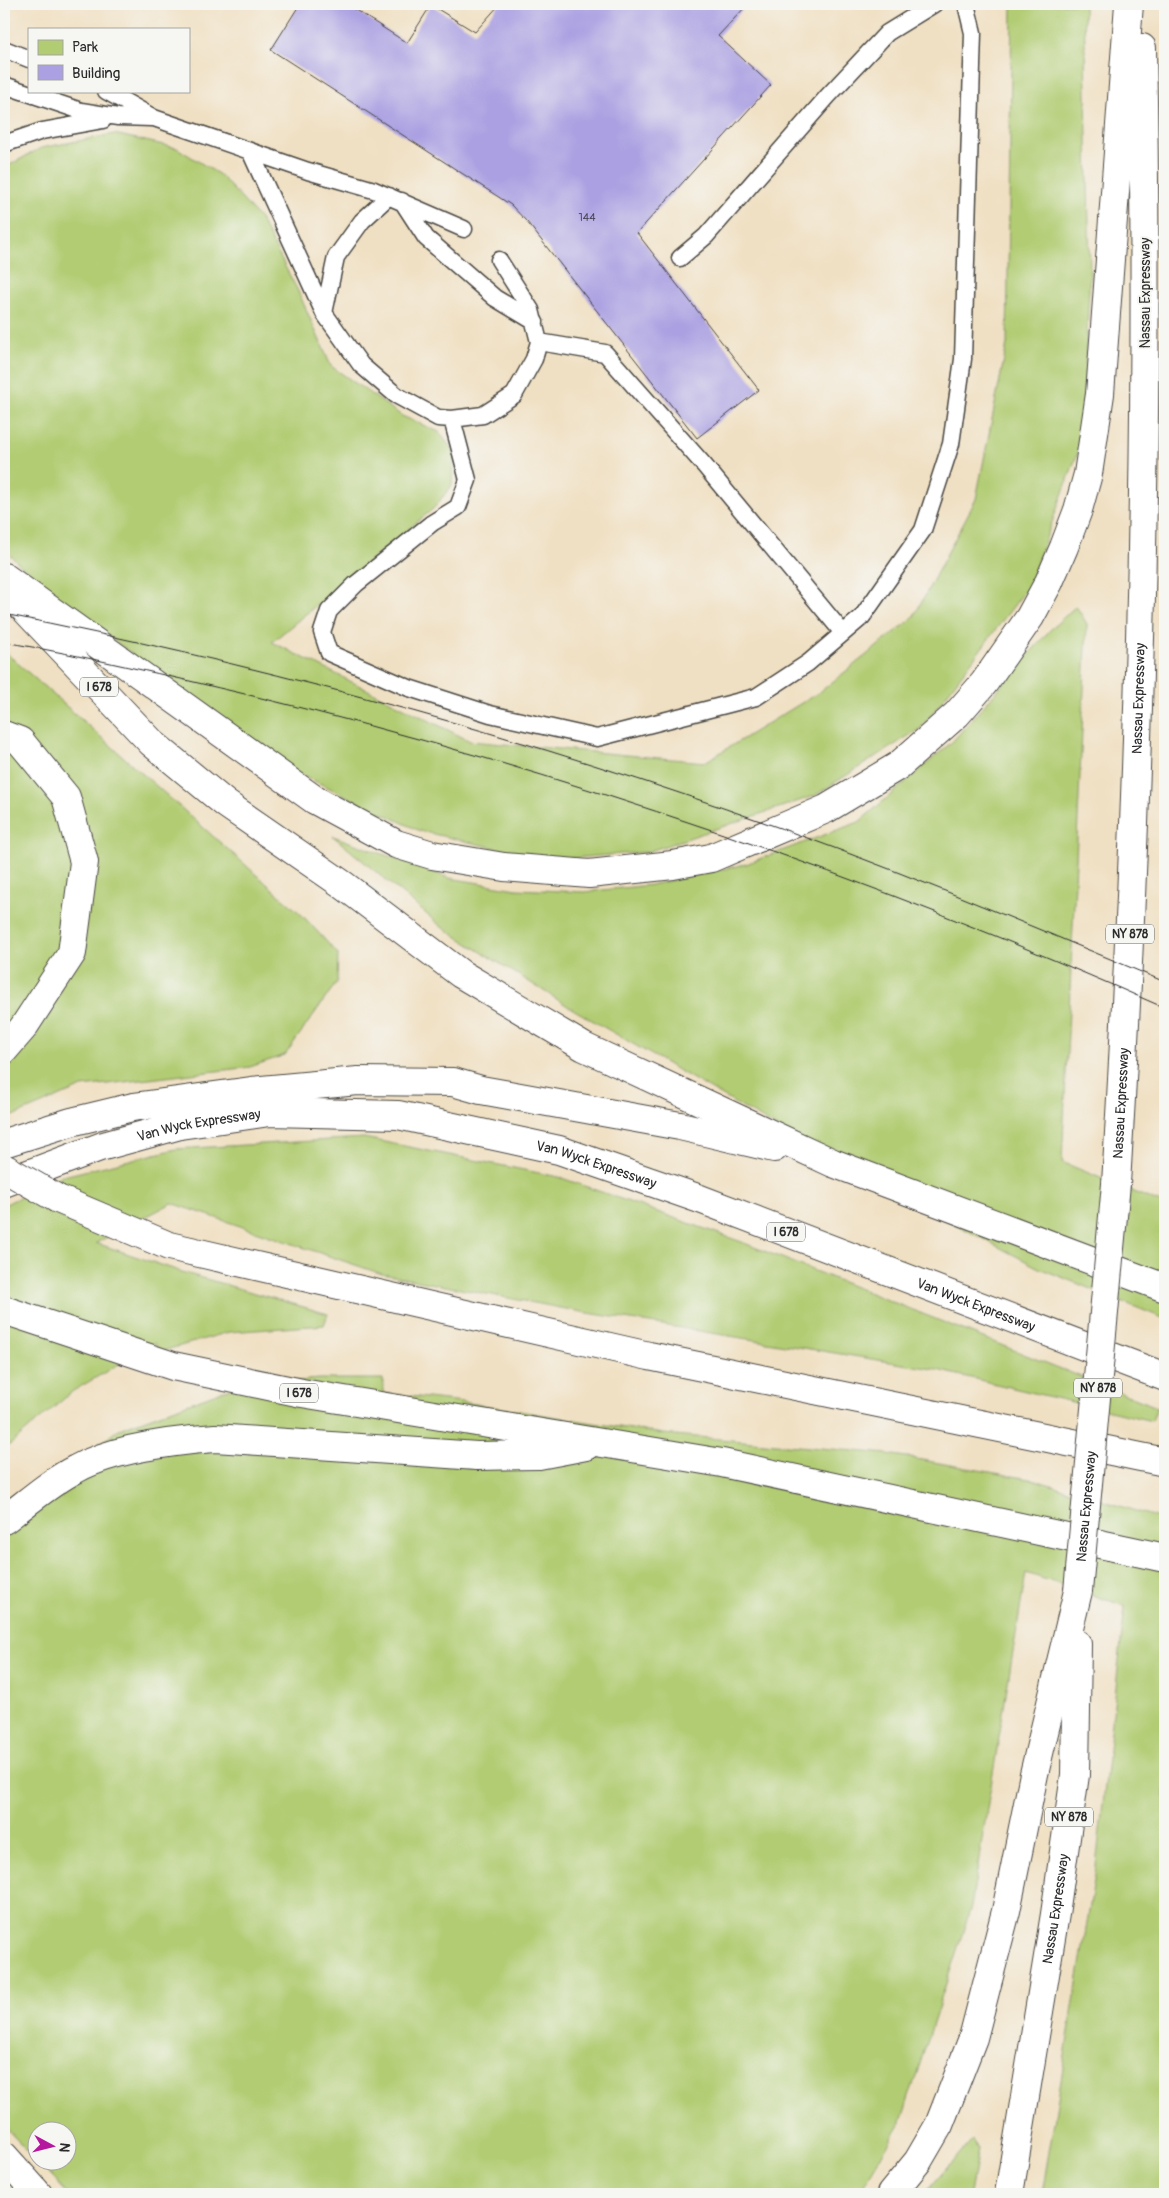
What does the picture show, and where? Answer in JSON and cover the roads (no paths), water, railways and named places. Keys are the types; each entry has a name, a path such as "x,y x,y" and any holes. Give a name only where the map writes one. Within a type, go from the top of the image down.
{"highway":[{"path":"4,577 315,800 396,844 432,855 504,867 589,874 664,866 711,858 826,810 898,766 957,714 984,683 1030,617 1050,582 1078,510 1088,474 1099,402 1129,4"},
{"name":"Nassau Expressway","path":"1008,2194 1055,1914 1075,1775 1078,1591 1116,1184 1130,938 1142,592 1145,319 1141,4"},
{"name":"I 678","path":"4,587 152,743 226,804 342,884 461,974 584,1047 833,1163"},
{"path":"4,735 20,741 66,797 84,862 72,953 22,1028 4,1050"},
{"path":"4,1142 133,1107 194,1097 358,1081 453,1082 481,1090 680,1126 833,1163 1165,1288"},
{"name":"Van Wyck Expressway","path":"4,1183 100,1148 180,1125 270,1112 398,1115 559,1150 700,1199 1165,1377"},
{"path":"4,1168 58,1199 169,1246 649,1356 1165,1462"},
{"name":"I 678","path":"4,1310 174,1366 302,1393 722,1463 1165,1558"},
{"path":"4,1520 76,1468 114,1455 174,1441 215,1438 477,1456 539,1455 602,1442"},
{"path":"891,2194 918,2160 939,2125 973,2038 1006,1911 1034,1774 1078,1591"},
{"path":"4,2156 38,2194"}],"lane":[{"path":"680,258 706,236 828,96 887,33 934,4"},
{"path":"452,419 468,480 458,507 432,523 400,548 356,584 329,611 322,632 329,653 409,688 490,714 597,738 756,697 808,663 862,617 923,530 951,444 963,360 973,34 966,4"},
{"path":"4,49 28,59"},
{"path":"4,85 81,111 118,118"},
{"path":"108,92 154,118 396,199 464,229"},
{"path":"4,144 42,131 118,118 154,118"},
{"path":"250,151 324,313 361,365 396,395 438,418 452,419 483,415 514,395 534,359 539,342 536,322 531,310 499,260"},
{"path":"324,313 336,257 362,221 396,199"},
{"path":"396,199 426,238 495,298 536,322"},
{"path":"539,342 605,353 704,465 843,633"}],"tram line":[{"path":"4,614 187,653 277,675 458,724 637,779 726,809 892,870 1165,982"},
{"path":"4,642 97,660 249,695 366,725 599,793 828,871 1054,960 1165,1008"}]}
